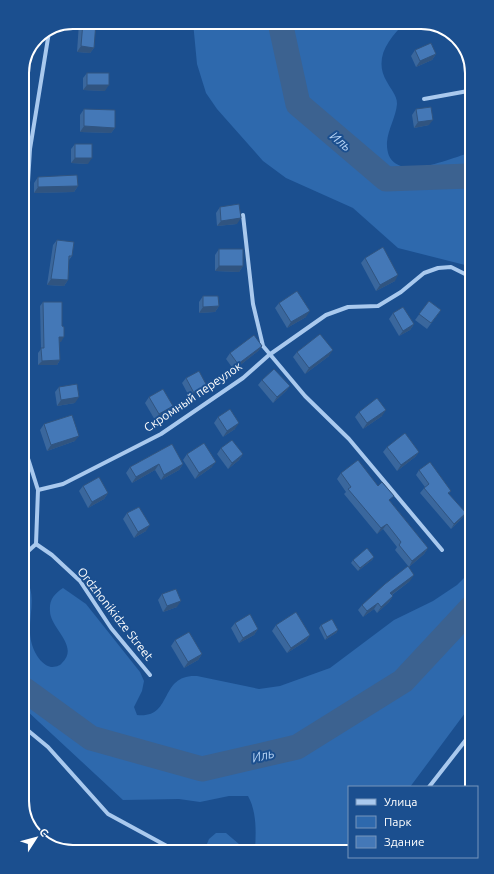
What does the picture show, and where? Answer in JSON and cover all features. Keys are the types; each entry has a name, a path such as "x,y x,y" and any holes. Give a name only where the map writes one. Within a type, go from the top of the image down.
{"street":[{"path":"29,166 30,149 48,36"},
{"path":"424,99 465,92"},
{"path":"243,215 253,304 263,346 268,355 349,439 442,550"},
{"name":"Скромный переулок","path":"38,490 63,484 162,434 243,378 268,355 326,315 348,307 378,306 401,292 424,273 438,268 451,267 465,274"},
{"path":"29,462 38,490 36,544 29,550"},
{"name":"Ordzhonikidze Street","path":"36,544 52,555 80,581 111,628 150,675"},
{"path":"29,731 48,747 108,814 165,845"},
{"path":"430,786 465,741"}],"green space":[{"path":"194,29 399,29 388,42 382,57 383,74 397,101 387,142 389,156 396,164 406,167 419,167 446,161 465,154 465,265 398,248 353,208 286,178 263,161 217,109 206,93 197,64"},
{"path":"465,576 465,713 411,786 348,786 348,845 255,845 256,830 253,809 248,796 229,796 200,802 179,799 123,800 29,713 29,584 32,597 30,626 31,643 42,662 53,667 60,665 67,657 68,650 66,644 54,624 50,611 50,604 53,598 63,588 86,604 140,672 144,681 142,691 134,707 137,715 149,714 156,710 162,704 176,682 185,677 197,676 259,689 280,686 330,668 394,620 433,601 457,585"},
{"path":"216,833 226,833 240,845 206,845 209,839"}],"building":[{"path":"82,29 95,29 94,48 81,46"},
{"path":"431,43 436,54 420,61 415,50"},
{"path":"87,73 109,73 109,85 87,85"},
{"path":"431,107 433,120 418,122 416,109"},
{"path":"84,109 115,110 115,128 84,126"},
{"path":"75,144 92,144 92,158 75,158"},
{"path":"77,175 78,186 38,187 38,177"},
{"path":"239,204 241,218 221,221 220,207"},
{"path":"57,240 74,242 72,256 69,256 68,280 51,279"},
{"path":"383,247 398,275 380,285 365,258"},
{"path":"219,249 243,249 243,266 219,266"},
{"path":"297,291 310,311 291,322 279,303"},
{"path":"203,296 218,296 219,306 203,307"},
{"path":"429,301 441,310 431,323 419,314"},
{"path":"43,302 62,302 62,326 64,327 64,337 59,337 60,360 42,361 41,348 44,348"},
{"path":"403,307 414,324 403,331 393,313"},
{"path":"320,334 333,350 309,368 297,352"},
{"path":"254,335 262,346 238,364 230,353"},
{"path":"274,369 290,386 277,397 262,380"},
{"path":"199,371 207,386 194,393 186,378"},
{"path":"77,384 79,397 61,400 59,387"},
{"path":"163,389 173,406 159,414 149,397"},
{"path":"377,398 386,410 367,423 359,412"},
{"path":"230,409 239,423 227,431 218,417"},
{"path":"72,415 79,436 51,445 44,424"},
{"path":"405,433 419,452 401,465 387,447"},
{"path":"232,440 243,454 232,463 221,448"},
{"path":"204,443 216,462 199,473 187,454"},
{"path":"172,444 183,464 164,475 159,464 136,477 130,467"},
{"path":"358,460 378,486 382,482 394,496 389,500 428,548 412,561 399,545 401,542 387,524 381,528 348,489 351,487 341,473"},
{"path":"430,462 451,491 448,493 465,512 465,514 454,524 424,488 429,484 419,470"},
{"path":"99,477 108,493 92,502 83,486"},
{"path":"139,507 150,525 138,532 127,513"},
{"path":"367,548 374,557 360,568 353,560"},
{"path":"408,566 414,575 390,593 393,596 381,607 378,603 367,611 362,605"},
{"path":"176,589 181,601 167,606 162,594"},
{"path":"296,612 310,635 291,648 276,625"},
{"path":"250,614 258,629 243,638 235,623"},
{"path":"332,619 338,630 327,637 321,625"},
{"path":"189,632 202,654 188,662 175,640"}],"waterway":[{"name":"Иль","path":"282,29 298,104 386,179 465,176"},
{"name":"Иль","path":"29,693 91,738 202,769 297,747 403,681 465,614"}]}
